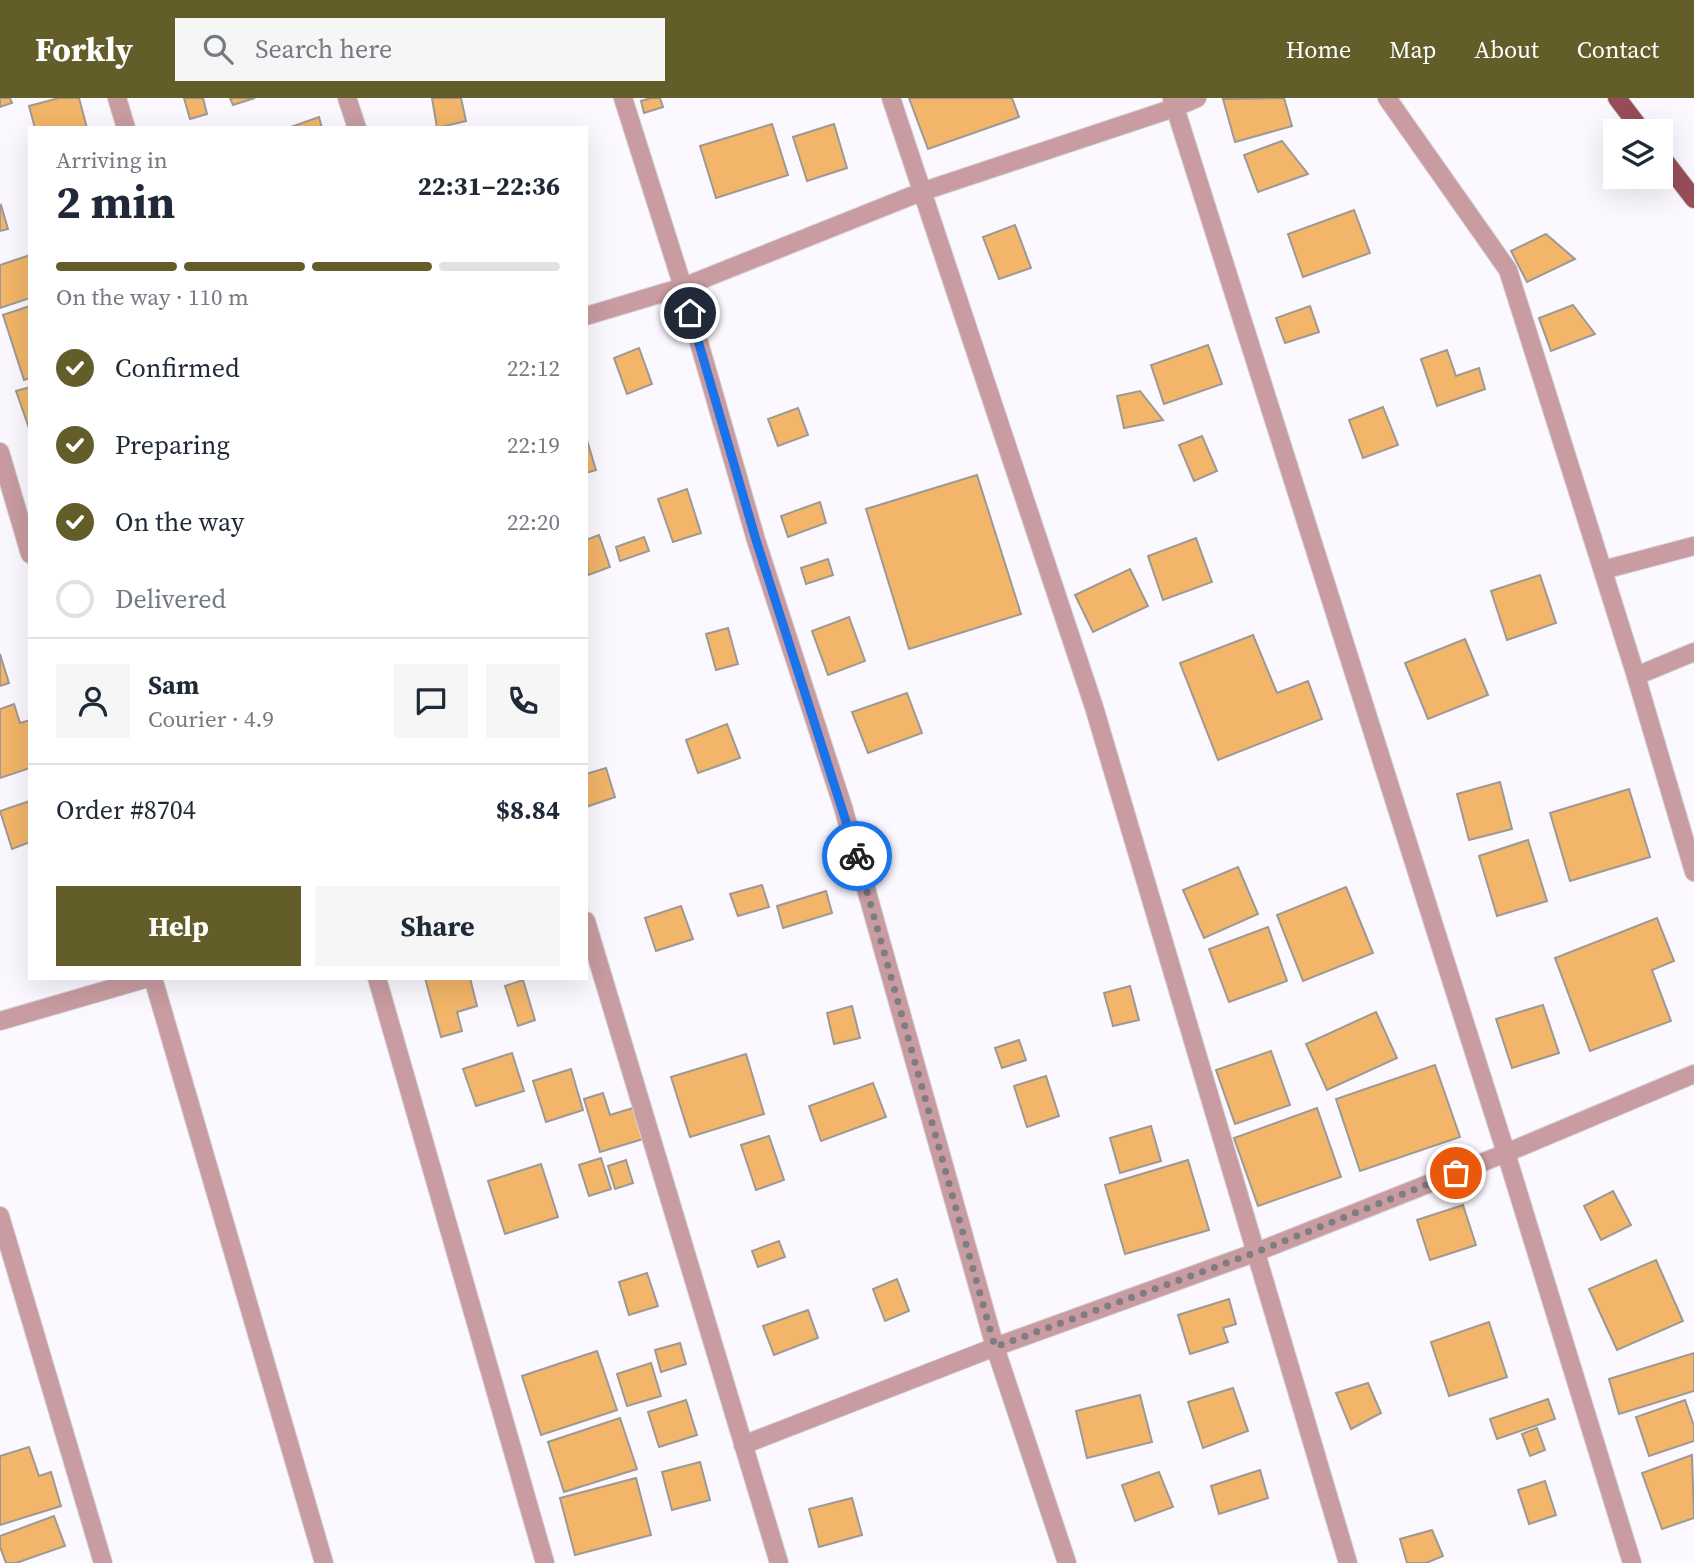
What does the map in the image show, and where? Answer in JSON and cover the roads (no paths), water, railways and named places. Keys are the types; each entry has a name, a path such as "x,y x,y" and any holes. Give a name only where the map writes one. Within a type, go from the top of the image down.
{"main road":[{"path":"1617,98 1633,119"},
{"path":"1673,172 1694,199"}],"street":[{"path":"117,98 125,126"},
{"path":"347,98 356,126"},
{"path":"622,98 682,288 756,540 843,807 995,1347 1067,1563"},
{"path":"891,98 1094,706 1348,1563"},
{"path":"588,315 682,288 921,192 1173,103 1197,98"},
{"path":"1387,98 1508,270 1636,676 1694,872"},
{"path":"1173,103 1506,1153 1632,1563"},
{"path":"0,452 28,547"},
{"path":"1603,570 1694,546"},
{"path":"1636,676 1694,652"},
{"path":"588,928 779,1563"},
{"path":"0,1021 144,980"},
{"path":"152,980 324,1563"},
{"path":"378,980 545,1563"},
{"path":"743,1446 995,1347 1254,1253 1506,1153 1694,1074"},
{"path":"0,1216 103,1563"}]}
